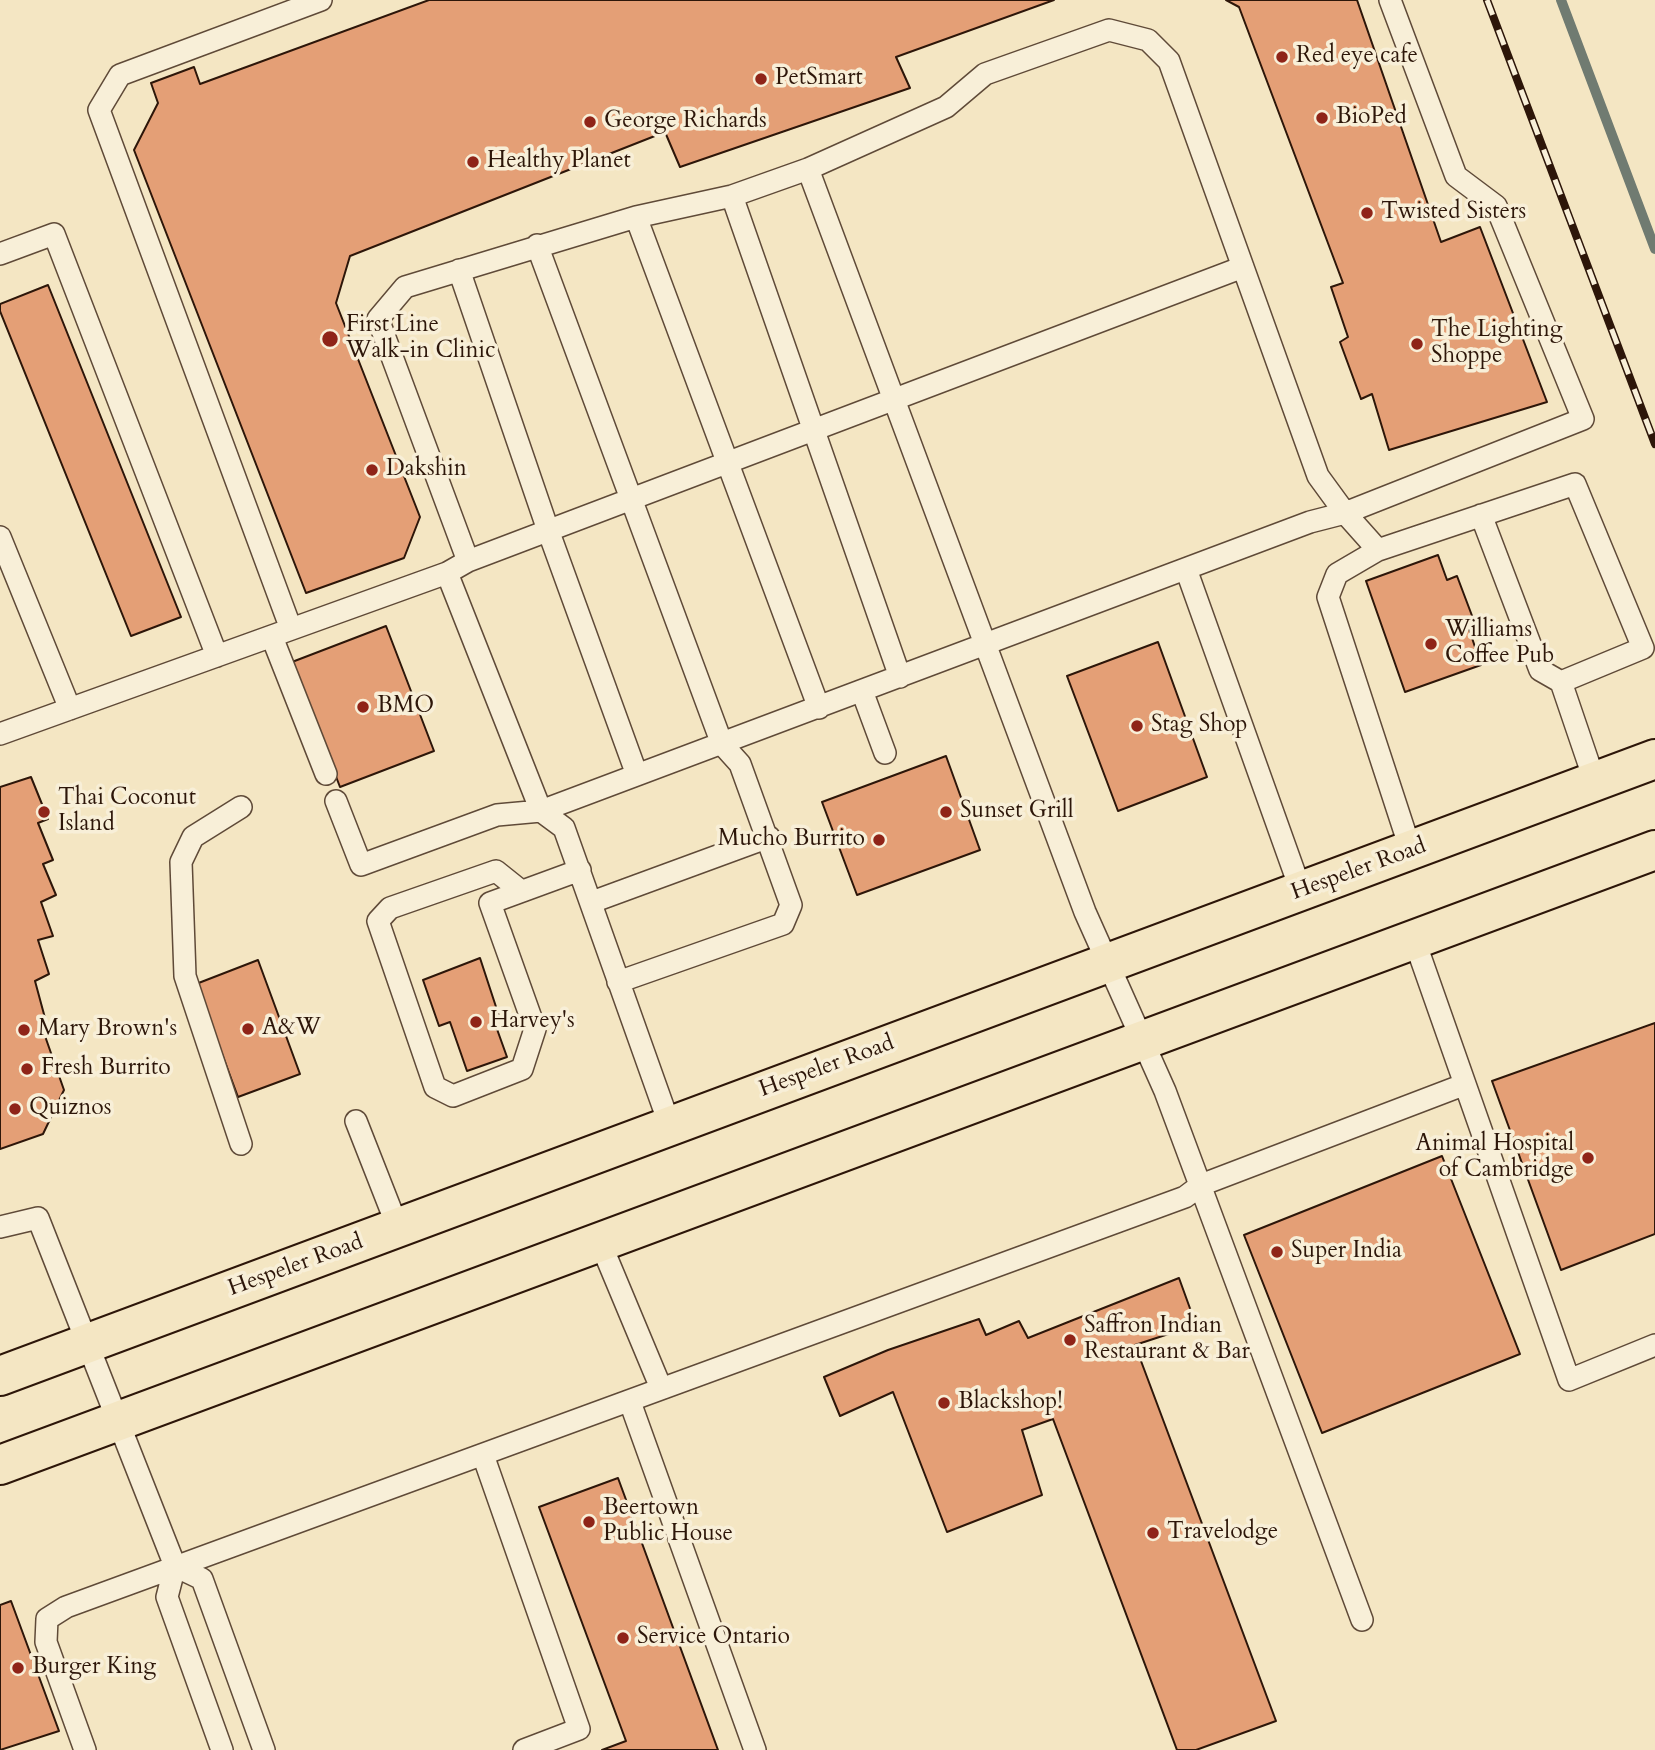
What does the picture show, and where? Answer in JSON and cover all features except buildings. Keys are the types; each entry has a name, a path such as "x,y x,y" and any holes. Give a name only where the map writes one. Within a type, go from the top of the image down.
{"main road":[{"name":"Hespeler Road","path":"0,1376 1655,759"},
{"path":"0,1465 1655,850"}],"lane":[{"path":"321,0 120,75 99,110 281,633 326,775"},
{"path":"336,802 361,865 497,816 541,811 1310,522 1345,513 1583,419 1496,206 1456,176 1390,0"},
{"path":"468,561 378,319 405,287 636,217 732,196 808,169 946,107 985,74 1109,30 1147,40 1169,61 1318,476 1345,513 1378,550"},
{"path":"808,169 1085,912 1143,1040 1200,1185 1362,1620"},
{"path":"732,196 900,677"},
{"path":"636,217 729,461 818,708"},
{"path":"0,254 54,234 217,656"},
{"path":"537,245 722,744 740,764 792,905 783,924 618,982"},
{"path":"0,734 447,573 468,561 548,530 1243,267"},
{"path":"460,270 548,530 637,775"},
{"path":"1411,850 1328,597 1337,574 1378,550 1575,484 1643,648 1561,682"},
{"path":"1481,515 1539,670 1561,682 1595,782"},
{"path":"0,537 70,709"},
{"path":"1186,569 1301,891"},
{"path":"447,573 541,811 564,828 670,1126"},
{"path":"862,691 885,753"},
{"path":"241,1144 185,975 181,862 193,837 242,807"},
{"path":"592,902 769,837"},
{"path":"521,891 496,871 390,908 378,921 435,1087 453,1096 522,1069 535,1029 490,903 580,870"},
{"path":"1414,939 1569,1380 1655,1345"},
{"path":"85,1750 46,1642 47,1619 66,1607 1185,1197 1200,1185 1463,1084"},
{"path":"356,1121 398,1228"},
{"path":"0,1227 38,1219 175,1566 167,1597 222,1750"},
{"path":"600,1242 661,1388"},
{"path":"630,1402 755,1750"},
{"path":"483,1455 579,1729 524,1750"},
{"path":"175,1566 202,1579 264,1750"}],"waterway":[{"path":"1561,0 1655,249"}],"railway":[{"path":"1487,0 1655,444"}],"place":[{"name":"Red eye cafe","path":"1282,57"},
{"name":"PetSmart","path":"761,79"},
{"name":"BioPed","path":"1322,118"},
{"name":"George Richards","path":"590,122"},
{"name":"Healthy Planet","path":"473,162"},
{"name":"Twisted Sisters","path":"1367,213"},
{"name":"First Line Walk-in Clinic","path":"330,339"},
{"name":"The Lighting Shoppe","path":"1417,344"},
{"name":"Dakshin","path":"372,470"},
{"name":"Williams Coffee Pub","path":"1431,644"},
{"name":"BMO","path":"363,707"},
{"name":"Stag Shop","path":"1137,726"},
{"name":"Thai Coconut Island","path":"44,812"},
{"name":"Sunset Grill","path":"946,812"},
{"name":"Mucho Burrito","path":"879,840"},
{"name":"Harvey's","path":"476,1022"},
{"name":"A&W","path":"248,1029"},
{"name":"Mary Brown's","path":"24,1030"},
{"name":"Fresh Burrito","path":"27,1069"},
{"name":"Quiznos","path":"15,1109"},
{"name":"Animal Hospital of Cambridge","path":"1588,1158"},
{"name":"Super India","path":"1277,1252"},
{"name":"Saffron Indian Restaurant & Bar","path":"1070,1340"},
{"name":"Blackshop!","path":"944,1403"},
{"name":"Beertown Public House","path":"589,1522"},
{"name":"Travelodge","path":"1153,1533"},
{"name":"Service Ontario","path":"623,1638"},
{"name":"Burger King","path":"18,1668"}]}
